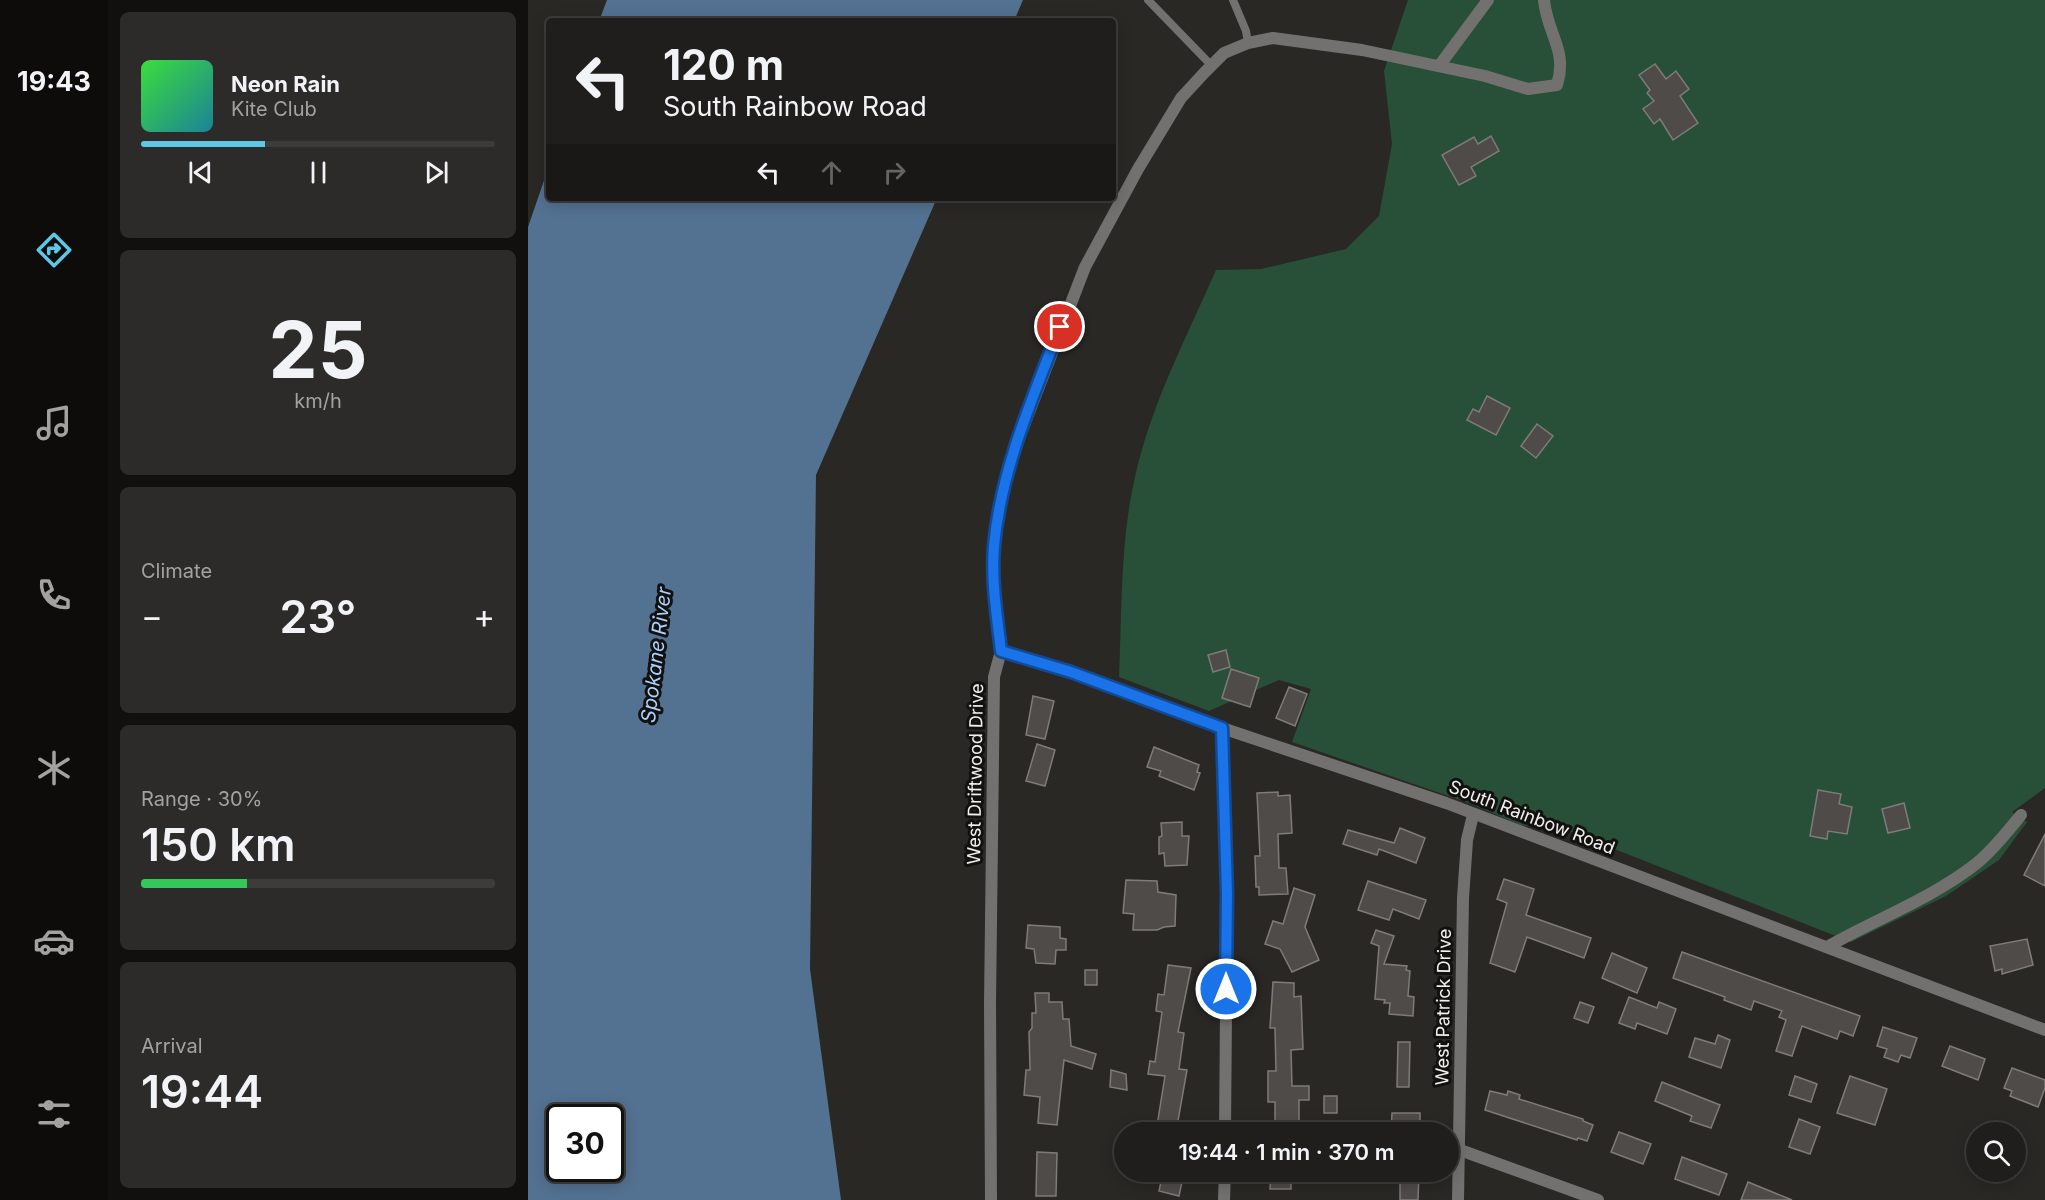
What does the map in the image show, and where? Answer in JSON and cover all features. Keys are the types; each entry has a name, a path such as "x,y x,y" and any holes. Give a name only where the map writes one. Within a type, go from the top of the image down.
{"street":[{"path":"1439,66 1488,0"},
{"name":"West Driftwood Drive","path":"991,1200 990,1003 994,677 1001,651 994,596 994,546 1002,492 1039,381 1085,267 1182,98 1224,53 1248,43 1273,38 1310,42 1439,66 1528,89 1557,85 1561,70 1561,54 1545,15 1544,0"},
{"name":"South Rainbow Road","path":"1001,651 1071,672 1222,728 1446,803 2045,1030"},
{"path":"1222,728 1227,893 1225,1122"},
{"name":"West Patrick Drive","path":"1458,1200 1463,898 1467,840 1473,815"},
{"path":"1827,947 1936,889 1974,865 1996,846 2021,815"},
{"path":"1460,1150 1598,1200"},
{"path":"1224,1182 1224,1200"}],"lane":[{"path":"1148,0 1211,65"},
{"path":"1233,0 1246,31 1248,43"}],"green space":[{"path":"1408,0 2045,0 2045,788 2012,812 2027,822 1999,860 1946,896 1851,942 1571,832 1521,825 1466,802 1292,742 1311,689 1279,680 1209,711 1119,677 1122,577 1130,502 1150,424 1170,372 1216,270 1261,269 1346,249 1379,216 1392,144 1384,71"}],"water":[{"path":"607,0 1023,0 1015,18 600,18"},
{"name":"Spokane River","path":"546,175 546,201 936,201 816,475 810,969 841,1200 528,1200 528,227"}],"building":[{"path":"1655,64 1666,79 1676,71 1689,89 1680,96 1698,123 1673,140 1660,119 1654,124 1643,109 1654,101 1647,93 1650,90 1639,75"},
{"path":"1491,136 1499,151 1471,167 1476,176 1459,185 1442,155 1474,137 1478,144"},
{"path":"1487,396 1510,408 1496,435 1467,420 1473,409 1479,412"},
{"path":"1537,424 1553,436 1536,458 1521,446"},
{"path":"1226,650 1230,667 1213,672 1208,655"},
{"path":"1231,669 1259,678 1250,707 1222,698"},
{"path":"1289,687 1307,694 1295,726 1276,718"},
{"path":"1033,696 1054,701 1045,739 1026,735"},
{"path":"1037,744 1055,750 1045,786 1026,781"},
{"path":"1154,747 1199,765 1197,772 1200,773 1194,790 1159,776 1161,771 1147,767"},
{"path":"1818,790 1841,794 1839,804 1852,807 1847,834 1828,831 1827,839 1810,836"},
{"path":"1278,792 1278,796 1290,795 1292,833 1278,834 1279,868 1286,868 1288,894 1259,895 1259,887 1256,887 1255,856 1260,856 1257,793"},
{"path":"1904,803 1910,828 1888,833 1882,809"},
{"path":"1182,822 1182,836 1189,836 1187,865 1165,866 1164,853 1159,854 1159,837 1162,836 1161,823"},
{"path":"1400,828 1425,838 1416,863 1379,849 1377,855 1343,844 1348,830 1394,843"},
{"path":"2045,834 2045,886 2024,875"},
{"path":"1504,879 1534,889 1526,915 1591,938 1584,958 1527,937 1515,972 1490,963 1507,903 1497,899"},
{"path":"1126,880 1157,881 1158,892 1176,895 1175,926 1157,930 1133,930 1134,914 1123,913"},
{"path":"1368,881 1426,900 1419,919 1393,909 1389,920 1358,910"},
{"path":"1294,888 1315,895 1305,927 1319,960 1292,972 1280,949 1265,944 1273,921 1283,924"},
{"path":"1028,925 1060,927 1060,938 1066,939 1066,950 1056,950 1055,964 1036,963 1034,949 1026,948"},
{"path":"1376,930 1394,936 1384,964 1407,966 1406,970 1410,971 1408,996 1414,997 1413,1016 1389,1014 1390,1003 1375,999 1379,946 1371,943"},
{"path":"2027,939 2033,965 2002,974 2002,969 1995,971 1990,946"},
{"path":"1682,952 1860,1016 1853,1036 1840,1031 1837,1039 1802,1026 1792,1056 1776,1051 1786,1020 1779,1017 1782,1011 1754,1001 1751,1010 1724,1000 1725,997 1673,978"},
{"path":"1612,953 1647,968 1637,993 1602,978"},
{"path":"1168,965 1191,968 1178,1032 1184,1033 1179,1069 1187,1070 1178,1122 1158,1122 1165,1076 1148,1074 1150,1061 1155,1062 1162,1012 1156,1011 1158,994 1164,995"},
{"path":"1085,970 1097,970 1097,985 1085,985"},
{"path":"1273,982 1294,983 1294,997 1301,996 1303,1049 1291,1050 1292,1086 1309,1086 1309,1100 1299,1100 1299,1122 1275,1122 1275,1102 1268,1102 1268,1071 1276,1071 1275,1028 1270,1028"},
{"path":"1035,993 1049,993 1049,1002 1062,1002 1063,1019 1069,1019 1071,1046 1096,1054 1092,1069 1064,1060 1057,1125 1038,1123 1040,1097 1024,1095 1026,1070 1030,1070 1029,1032 1032,1028 1032,1013 1036,1013"},
{"path":"1629,997 1657,1008 1659,1002 1676,1009 1667,1034 1637,1023 1635,1029 1619,1023"},
{"path":"1580,1002 1594,1007 1588,1023 1574,1018"},
{"path":"1883,1027 1917,1038 1910,1058 1901,1055 1898,1062 1884,1057 1887,1049 1877,1046"},
{"path":"1718,1035 1730,1040 1721,1068 1689,1057 1695,1038 1715,1044"},
{"path":"1398,1042 1410,1042 1409,1087 1397,1087"},
{"path":"1950,1046 1985,1059 1978,1080 1942,1066"},
{"path":"2012,1068 2045,1080 2045,1088 2038,1107 2010,1096 2012,1091 2004,1088"},
{"path":"1111,1070 1126,1074 1127,1090 1110,1087"},
{"path":"1795,1076 1817,1084 1811,1102 1789,1095"},
{"path":"1850,1076 1887,1089 1875,1125 1837,1113"},
{"path":"1662,1082 1720,1105 1711,1128 1690,1121 1692,1116 1655,1101"},
{"path":"1490,1091 1507,1095 1508,1091 1520,1095 1519,1099 1583,1119 1593,1125 1587,1141 1578,1138 1577,1140 1485,1110"},
{"path":"1324,1096 1337,1096 1337,1113 1324,1113"},
{"path":"1392,1113 1420,1113 1420,1122 1392,1122"},
{"path":"1799,1119 1820,1127 1810,1154 1789,1147"},
{"path":"1619,1132 1651,1144 1643,1164 1611,1152"},
{"path":"1037,1152 1057,1153 1056,1196 1036,1196"},
{"path":"1682,1157 1727,1174 1719,1195 1675,1179"},
{"path":"1161,1182 1182,1182 1179,1196 1159,1191"},
{"path":"1270,1182 1291,1182 1291,1189 1270,1189"},
{"path":"1400,1182 1419,1182 1418,1200 1400,1200"},
{"path":"1748,1182 1792,1200 1741,1200"}],"route":[{"path":"1060,327 1014,451 1002,492 994,546 994,596 1001,651 1071,672 1222,728 1227,893 1226,989"}]}
